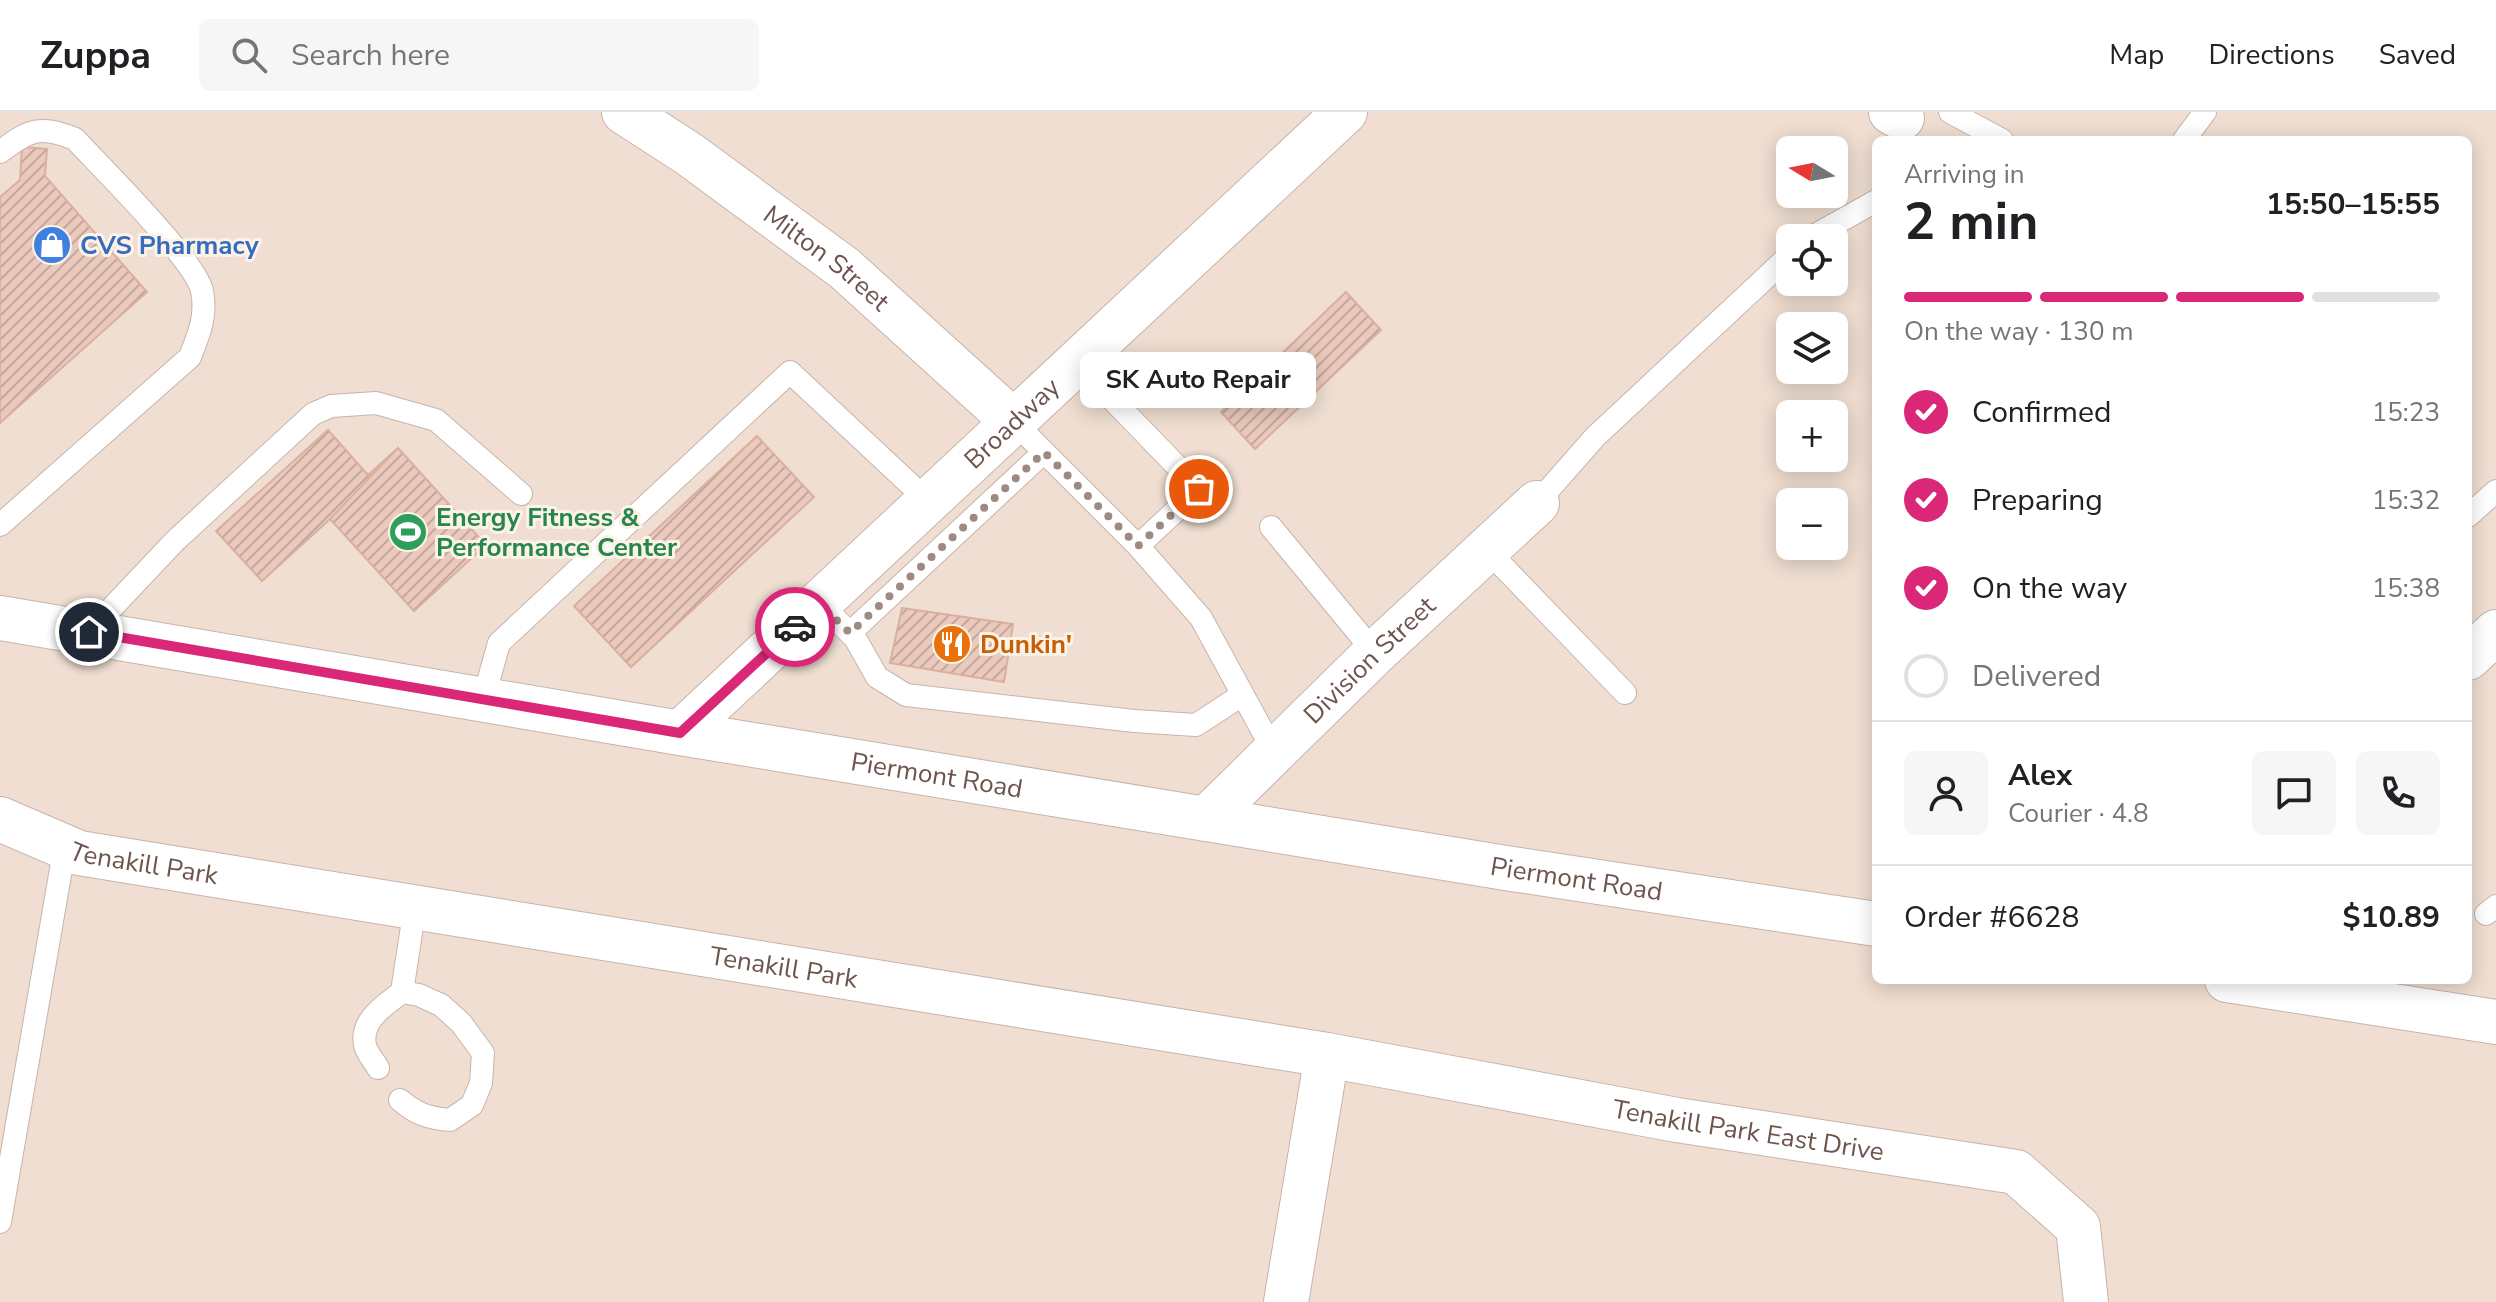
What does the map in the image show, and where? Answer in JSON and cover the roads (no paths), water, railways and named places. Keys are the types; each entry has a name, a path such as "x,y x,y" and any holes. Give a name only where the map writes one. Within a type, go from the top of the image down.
{"street":[{"name":"Milton Street","path":"624,112 689,154 844,268 1029,437"},
{"name":"Broadway","path":"680,733 835,618 929,502 1029,437 1077,363 1341,113"},
{"name":"Division Street","path":"1206,819 1375,653 1537,503"},
{"name":"Piermont Road","path":"0,618 1512,869 1872,923"},
{"path":"2472,654 2496,632"},
{"name":"Tenakill Park","path":"0,819 79,853 1327,1055"},
{"path":"2253,984 2496,1022"},
{"path":"1286,1302 1327,1055"},
{"name":"Tenakill Park East Drive","path":"1327,1055 1677,1120 2016,1172 2078,1227 2086,1302"}],"lane":[{"path":"1950,112 1995,136"},
{"path":"2187,136 2205,112"},
{"path":"0,152 24,133 53,130 75,139 184,258 202,288 205,319 190,357 0,525"},
{"path":"1835,224 1872,203"},
{"path":"1537,503 1595,437 1776,268"},
{"path":"1077,363 1199,489 1138,546"},
{"path":"483,700 499,643 790,372 929,502"},
{"path":"89,632 175,541 313,414 331,406 376,403 436,420 521,494"},
{"path":"1242,695 1196,725 1134,721 906,695 877,677 855,638 835,618 1029,437 1138,546 1201,618 1274,752"},
{"path":"2472,512 2496,491"},
{"path":"1271,527 1375,653"},
{"path":"1488,551 1625,693"},
{"path":"0,1222 65,846"},
{"path":"378,1068 365,1046 365,1030 375,1014 402,992 415,907"},
{"path":"400,1100 414,1113 427,1118 450,1120 472,1105 481,1083 483,1053 461,1023 441,1005 419,995 402,992"}],"place":[{"name":"CVS Pharmacy","path":"52,245"},
{"name":"SK Auto Repair","path":"1199,489"},
{"name":"Energy Fitness & Performance Center","path":"408,532"},
{"name":"Dunkin'","path":"952,644"}]}
